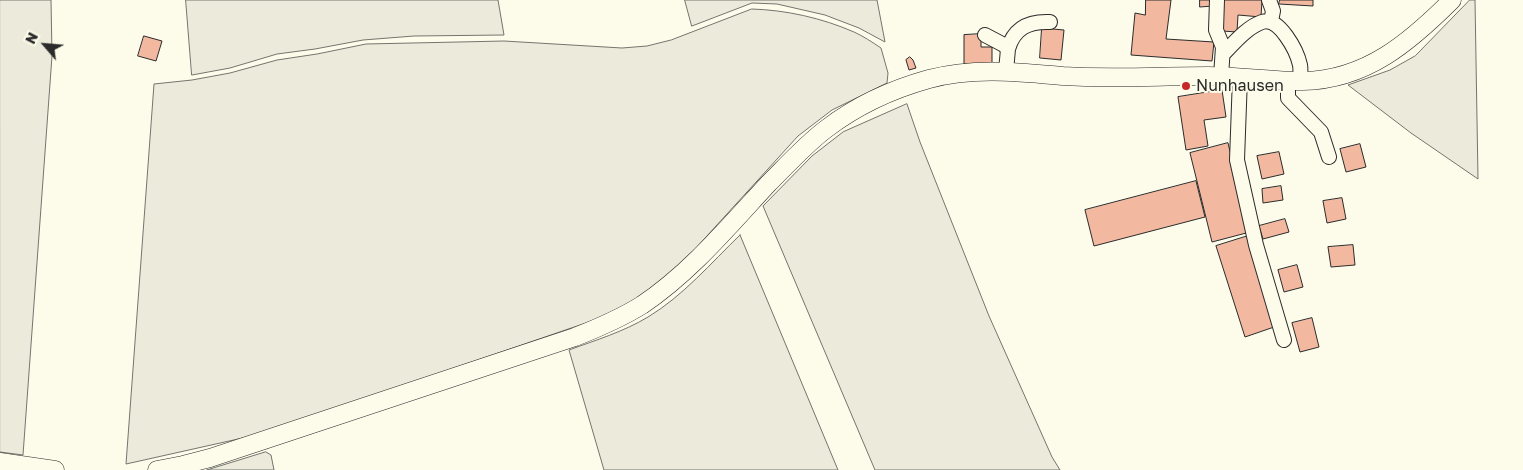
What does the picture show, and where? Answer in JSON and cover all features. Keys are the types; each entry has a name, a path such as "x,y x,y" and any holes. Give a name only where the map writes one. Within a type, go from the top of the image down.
{"main road":[{"path":"157,470 210,458 597,328 642,305 691,265 809,143 845,116 866,104 909,86 930,79 971,71 1006,71 1065,76 1221,76 1314,80 1360,68 1384,57 1416,35 1452,0"},
{"path":"0,462 55,470"}],"street":[{"path":"1217,0 1216,30 1223,47 1221,76"},
{"path":"1269,0 1273,11 1271,22"},
{"path":"1223,54 1263,21 1271,22 1281,29 1295,52 1300,65 1288,98 1321,132 1329,158"},
{"path":"1006,71 1008,49 1013,36 1022,27 1032,23 1050,22"},
{"path":"985,35 1008,49"},
{"path":"1240,77 1237,160 1256,245 1284,340"}],"shaded area":[{"path":"0,0 51,0 52,56 23,455 0,452"},
{"path":"186,0 498,0 504,35 414,36 363,40 277,54 230,68 192,75"},
{"path":"685,0 877,0 885,42 859,28 825,15 777,4 752,3 692,26"},
{"path":"1470,0 1475,0 1478,179 1411,133 1348,85 1390,70 1415,56"},
{"path":"752,9 804,16 842,27 861,35 881,48 888,73 887,83 832,110 798,136 685,260 639,299 612,314 265,433 126,464 154,84 230,73 277,60 366,44 504,41 622,48 647,46 671,40"},
{"path":"907,104 920,142 989,316 1052,457 1060,470 875,470 763,206 812,156 843,132"},
{"path":"740,235 838,470 604,470 569,350 629,327 661,309 696,279"},
{"path":"266,452 271,455 274,470 207,470"}],"building":[{"path":"1146,0 1171,0 1166,39 1214,42 1212,61 1131,55 1135,13 1145,15"},
{"path":"1200,0 1212,0 1213,6 1200,7"},
{"path":"1224,0 1262,0 1261,17 1238,15 1237,32 1222,31"},
{"path":"1280,0 1313,0 1313,6 1279,4"},
{"path":"1042,28 1064,30 1061,60 1040,58"},
{"path":"981,34 981,47 992,47 992,63 964,64 964,35"},
{"path":"144,36 162,41 156,61 138,56"},
{"path":"910,57 916,68 909,70 906,60"},
{"path":"1222,90 1226,117 1204,120 1208,146 1186,150 1178,97"},
{"path":"1228,143 1250,232 1212,242 1190,153"},
{"path":"1360,144 1366,167 1346,172 1340,149"},
{"path":"1279,152 1284,174 1262,179 1257,156"},
{"path":"1196,181 1205,217 1094,246 1085,210"},
{"path":"1281,186 1283,200 1263,203 1262,189"},
{"path":"1342,198 1346,219 1327,223 1323,201"},
{"path":"1285,219 1289,232 1263,239 1259,226"},
{"path":"1248,236 1277,326 1245,337 1216,246"},
{"path":"1353,245 1355,265 1331,267 1328,247"},
{"path":"1297,265 1303,287 1284,292 1278,270"},
{"path":"1312,318 1319,347 1300,352 1292,323"}],"place":[{"name":"Nunhausen","path":"1186,86"}]}
